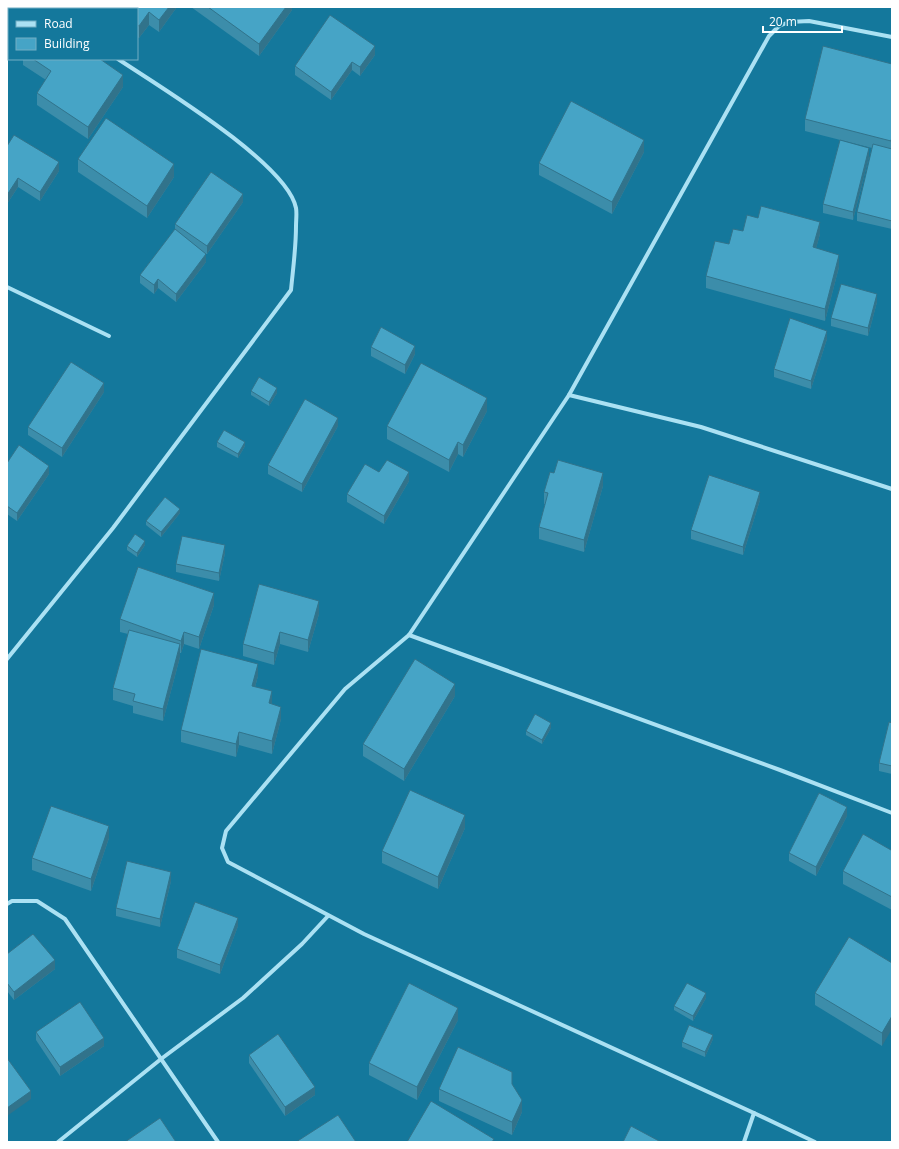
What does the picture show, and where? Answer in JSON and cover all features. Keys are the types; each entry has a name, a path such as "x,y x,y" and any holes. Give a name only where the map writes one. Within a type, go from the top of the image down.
{"street":[{"path":"815,1142 364,934 228,862 222,848 226,831 345,690 409,635 569,395 769,36 779,26 789,22 809,21 892,36"},
{"path":"7,659 113,528 291,290 296,242 296,208 287,188 254,154 198,112 120,60"},
{"path":"7,286 109,336"},
{"path":"569,395 701,427 892,489"},
{"path":"409,635 780,770 892,813"},
{"path":"7,904 12,901 37,901 65,919 218,1142"},
{"path":"58,1142 161,1059 243,998 302,944 328,916"},
{"path":"744,1142 754,1113"}],"building":[{"path":"113,7 169,7 159,20 149,12 139,26 138,8"},
{"path":"208,7 286,7 259,44"},
{"path":"330,15 375,46 360,67 352,62 331,92 295,66"},
{"path":"823,46 892,64 891,141 805,119"},
{"path":"34,60 101,60 123,75 88,127 37,93 51,71"},
{"path":"571,101 644,140 612,202 539,163"},
{"path":"106,118 174,164 147,206 78,159"},
{"path":"14,135 59,162 40,192 18,178 7,195 7,146"},
{"path":"840,140 869,148 853,212 823,204"},
{"path":"873,144 892,149 892,221 857,212"},
{"path":"211,172 243,194 207,246 175,224"},
{"path":"761,206 820,222 813,247 839,255 825,309 706,276 715,241 729,244 733,229 743,231 747,215 758,218"},
{"path":"175,229 206,254 176,294 158,279 154,285 140,275"},
{"path":"841,284 877,294 868,328 831,318"},
{"path":"790,318 827,331 811,381 774,369"},
{"path":"381,327 415,346 405,365 371,347"},
{"path":"71,362 104,383 62,448 28,427"},
{"path":"421,363 487,398 463,445 458,442 449,460 387,426"},
{"path":"259,377 277,388 269,402 251,391"},
{"path":"305,399 338,418 302,484 268,465"},
{"path":"224,430 245,442 238,454 217,442"},
{"path":"19,445 49,466 17,513 7,506 7,463"},
{"path":"387,460 409,472 384,516 347,494 365,464 379,472"},
{"path":"558,460 603,473 584,540 539,527 548,493 544,492 550,472 554,473"},
{"path":"709,475 760,492 743,547 691,530"},
{"path":"165,497 180,509 161,532 146,521"},
{"path":"135,534 145,541 137,553 127,546"},
{"path":"182,536 225,545 219,573 176,564"},
{"path":"138,567 214,593 199,637 184,632 181,641 120,619"},
{"path":"259,584 319,601 308,640 280,632 274,653 243,644"},
{"path":"129,630 180,644 163,709 133,701 135,694 113,688"},
{"path":"201,649 258,664 252,686 272,691 269,703 281,707 272,741 239,732 236,744 181,730"},
{"path":"415,659 455,684 404,769 363,744"},
{"path":"535,714 551,723 542,740 526,731"},
{"path":"889,722 892,723 892,766 879,763"},
{"path":"410,790 465,815 438,877 382,851"},
{"path":"819,793 847,807 816,867 789,853"},
{"path":"51,806 109,826 91,879 32,858"},
{"path":"863,834 891,850 892,849 892,897 843,871"},
{"path":"127,861 171,872 160,919 116,908"},
{"path":"195,902 238,918 220,965 177,949"},
{"path":"33,934 55,960 14,992 7,983 7,954"},
{"path":"849,937 892,963 892,1016 882,1033 815,993"},
{"path":"409,983 458,1008 417,1087 369,1063"},
{"path":"687,983 706,993 693,1016 674,1006"},
{"path":"80,1002 104,1038 60,1067 36,1032"},
{"path":"689,1025 713,1035 705,1052 682,1042"},
{"path":"278,1034 315,1087 285,1107 249,1055"},
{"path":"458,1047 512,1072 512,1084 522,1100 512,1122 439,1089"},
{"path":"7,1058 31,1091 7,1108"},
{"path":"431,1101 494,1139 492,1142 407,1142"},
{"path":"338,1115 356,1142 296,1142"},
{"path":"160,1118 176,1142 125,1142"},
{"path":"631,1126 661,1142 623,1142"}]}
